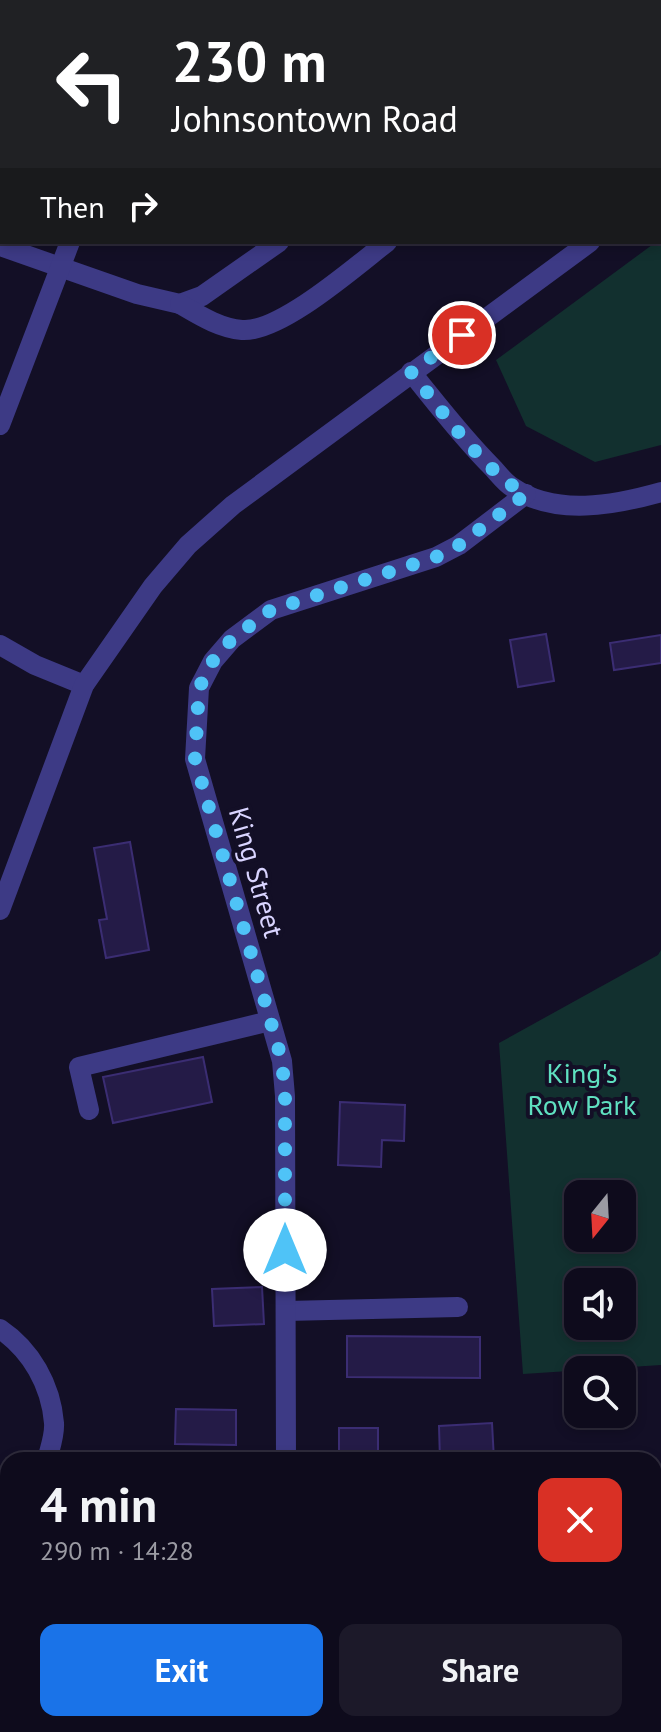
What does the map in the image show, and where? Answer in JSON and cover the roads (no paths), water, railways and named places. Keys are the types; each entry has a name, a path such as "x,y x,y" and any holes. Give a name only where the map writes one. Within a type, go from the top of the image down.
{"street":[{"path":"0,425 69,244"},
{"path":"180,304 202,296 276,244"},
{"path":"0,246 137,294 180,304 218,325 244,330 268,325 304,304 384,244"},
{"path":"0,910 84,685 153,586 188,545 233,505 587,244"},
{"path":"411,372 511,487 549,503 574,506 604,504 661,492"},
{"name":"King Street","path":"286,1452 285,1096 282,1061 195,759 199,688 213,661 232,639 271,610 436,557 459,545 526,494"},
{"path":"0,645 35,665 84,685"},
{"path":"89,1110 79,1067 270,1021"},
{"path":"286,1311 458,1307"},
{"path":"0,1329 36,1364 49,1396 54,1426 49,1452"}],"park label":[{"name":"King's Row Park","path":"582,1088"}]}
